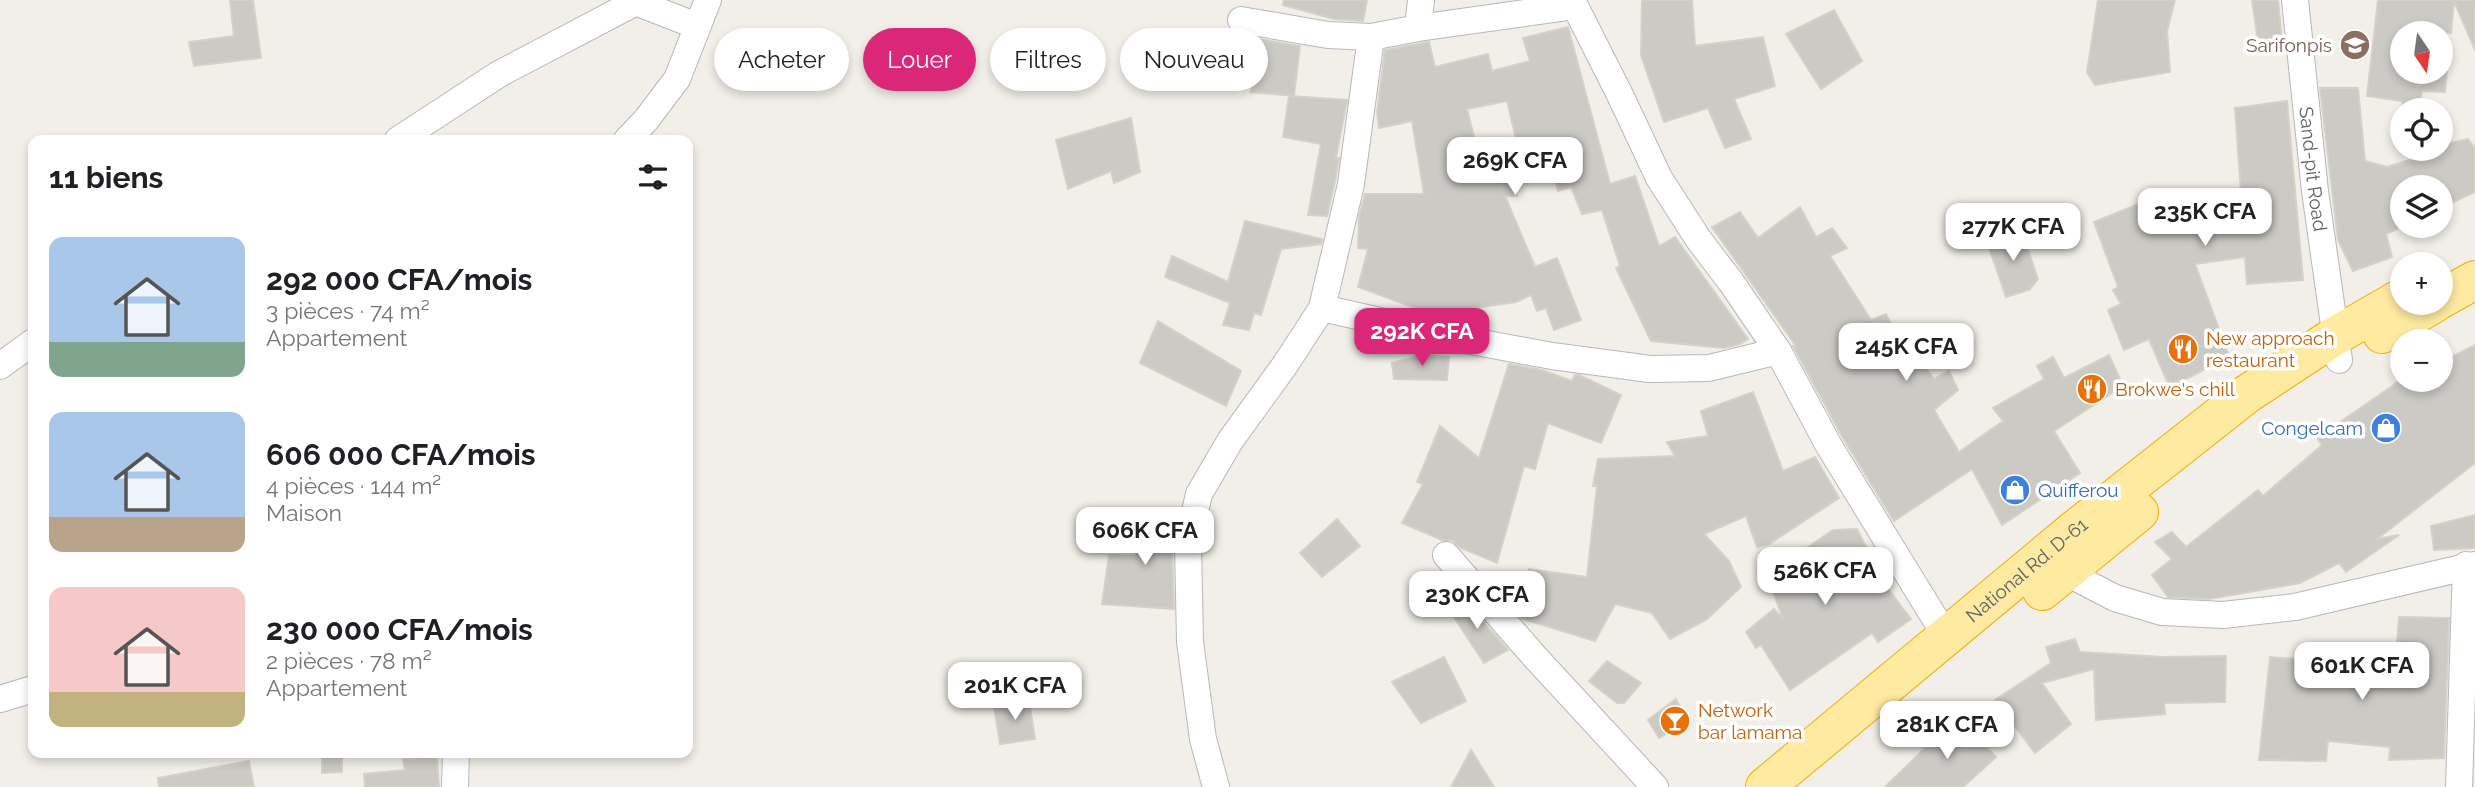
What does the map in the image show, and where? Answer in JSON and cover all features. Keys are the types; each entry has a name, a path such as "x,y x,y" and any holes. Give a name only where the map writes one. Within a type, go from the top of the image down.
{"highway":[{"path":"2453,268 2475,255"},
{"path":"2453,292 2475,280"},
{"name":"National Rd. D-61","path":"1806,787 2390,307"},
{"name":"National Rd. D-61","path":"1765,787 2073,531 2236,403 2337,348 2409,315"}],"street":[{"path":"632,135 677,79 708,0"},
{"path":"1418,28 1421,0"},
{"name":"Sand-pit Road","path":"2295,0 2315,191 2337,348"},
{"path":"406,135 499,74 633,1 697,26"},
{"path":"1241,20 1328,35 1371,37 1575,3 1659,178 1699,240 1778,351 1849,480 1947,638"},
{"path":"1216,787 1203,739 1190,642 1188,543 1199,494 1230,441 1322,308 1351,184 1371,37"},
{"path":"1322,308 1455,338 1552,356 1650,369 1709,369 1778,351"},
{"path":"0,366 28,346"},
{"path":"1447,555 1535,657 1655,787"},
{"path":"2065,572 2115,598 2162,612 2223,615 2295,607 2470,565 2459,787"},
{"path":"0,699 28,691"},
{"path":"455,787 456,758"}],"building":[{"path":"230,0 253,0 261,58 194,66 189,42 234,36"},
{"path":"1284,0 1367,0 1363,21 1334,19 1283,5"},
{"path":"1642,0 1692,0 1695,46 1763,37 1775,86 1734,99 1751,139 1725,148 1708,108 1664,122 1641,55"},
{"path":"2098,0 2175,0 2167,31 2170,72 2095,85 2087,72"},
{"path":"2252,0 2278,0 2282,42 2259,48"},
{"path":"2378,0 2475,0 2475,50 2454,1 2452,21 2390,21 2390,84 2446,84 2445,92 2422,91 2421,98 2390,99 2367,96"},
{"path":"1834,10 1862,61 1821,89 1786,34"},
{"path":"1568,27 1610,184 1635,176 1659,246 1675,237 1748,339 1724,348 1651,341 1616,268 1620,266 1602,210 1582,214 1571,187 1558,191 1550,156 1514,165 1517,196 1505,196 1535,267 1557,258 1581,320 1554,330 1546,308 1537,311 1531,295 1516,302 1426,315 1415,313 1415,308 1358,287 1368,249 1358,248 1359,217 1365,194 1424,194 1412,121 1379,128 1377,112 1385,50 1429,42 1435,67 1488,54 1492,71 1530,61 1523,38","holes":["1507,101 1517,143 1477,149 1467,109"]},
{"path":"1268,41 1300,46 1294,96 1251,92 1268,91"},
{"path":"2320,88 2358,88 2365,161 2387,167 2406,161 2453,161 2453,142 2468,139 2475,148 2475,192 2453,202 2453,175 2390,175 2390,232 2386,234 2390,258 2353,271 2338,240"},
{"path":"1289,96 1347,100 1327,216 1308,215 1321,144 1283,137"},
{"path":"2287,101 2303,280 2247,284 2245,257 2195,264 2229,356 2170,388 2149,339 2124,350 2108,310 2121,304 2113,290 2118,287 2094,222 2146,201 2144,197 2241,192 2235,108"},
{"path":"1131,118 1140,172 1114,183 1111,171 1068,189 1056,140"},
{"path":"1800,207 1816,237 1832,228 1847,248 1830,256 1871,320 1886,314 1911,365 1919,359 1934,379 1949,371 1958,390 1934,410 1959,452 2003,421 1993,408 2044,379 2037,366 2053,357 2064,378 2109,355 2123,386 2054,431 2080,473 2002,525 1972,469 1894,521 1843,438 1793,346 1796,346 1712,227 1740,212 1758,238"},
{"path":"1245,221 1322,239 1321,244 1281,249 1261,315 1254,313 1249,330 1223,325 1230,303 1165,277 1172,256 1228,282"},
{"path":"2021,230 2038,279 2029,290 2006,297 1986,239"},
{"path":"1158,321 1241,371 1226,406 1140,363"},
{"path":"2475,345 2475,463 2377,539 2399,535 2346,572 2339,563 2300,583 2209,599 2168,597 2152,575 2172,559 2155,542 2172,532 2186,547 2258,490 2263,496 2322,445 2317,438 2390,388 2390,392 2453,392 2453,356"},
{"path":"1422,355 1449,357 1447,380 1394,379 1392,363"},
{"path":"1509,364 1542,370 1572,381 1575,375 1579,375 1621,395 1601,443 1548,423 1535,469 1524,466 1497,563 1461,548 1452,540 1442,540 1402,523 1423,484 1417,482 1440,426 1479,458"},
{"path":"1753,392 1783,471 1815,457 1839,498 1769,544 1757,547 1746,516 1704,534 1729,561 1741,587 1706,620 1670,639 1652,613 1615,604 1595,641 1523,619 1518,614 1529,569 1587,577 1597,486 1593,486 1598,459 1675,456 1667,442 1708,436 1701,411"},
{"path":"1141,512 1177,513 1172,543 1174,609 1102,604 1109,555 1136,556"},
{"path":"2475,515 2475,548 2434,550 2431,526"},
{"path":"1337,519 1360,546 1322,577 1300,553"},
{"path":"1857,529 1885,585 1911,619 1878,642 1872,633 1790,690 1761,645 1756,648 1746,632 1774,609 1783,619 1767,575 1833,530"},
{"path":"1463,599 1508,650 1484,663 1446,605"},
{"path":"2399,617 2449,618 2444,758 2389,760 2390,747 2328,741 2326,761 2259,760 2270,657 2333,662 2332,678 2394,681"},
{"path":"2075,639 2080,652 2163,657 2226,656 2225,702 2164,703 2165,714 2096,720 2094,669 2042,683 2071,724 2035,753 1995,700 2051,663 2046,647"},
{"path":"1444,657 1466,701 1421,723 1392,682"},
{"path":"1607,661 1641,683 1624,703 1617,703 1589,681"},
{"path":"1676,699 1687,722 1659,738 1648,720"},
{"path":"1029,700 1035,739 1000,744 994,706"},
{"path":"1957,717 1996,757 1963,787 1885,787"},
{"path":"1471,750 1494,787 1451,787"},
{"path":"322,758 342,758 342,772 322,773"},
{"path":"437,758 439,787 365,787 364,774 405,770 403,759"},
{"path":"249,761 254,787 159,787 158,778"}],"place":[{"name":"Sarifonpis","path":"2355,45"},
{"name":"New approach restaurant","path":"2183,349"},
{"name":"Brokwe's chill","path":"2092,389"},
{"name":"Congelcam","path":"2386,428"},
{"name":"Quifferou","path":"2015,490"},
{"name":"Network bar lamama","path":"1675,721"}]}
